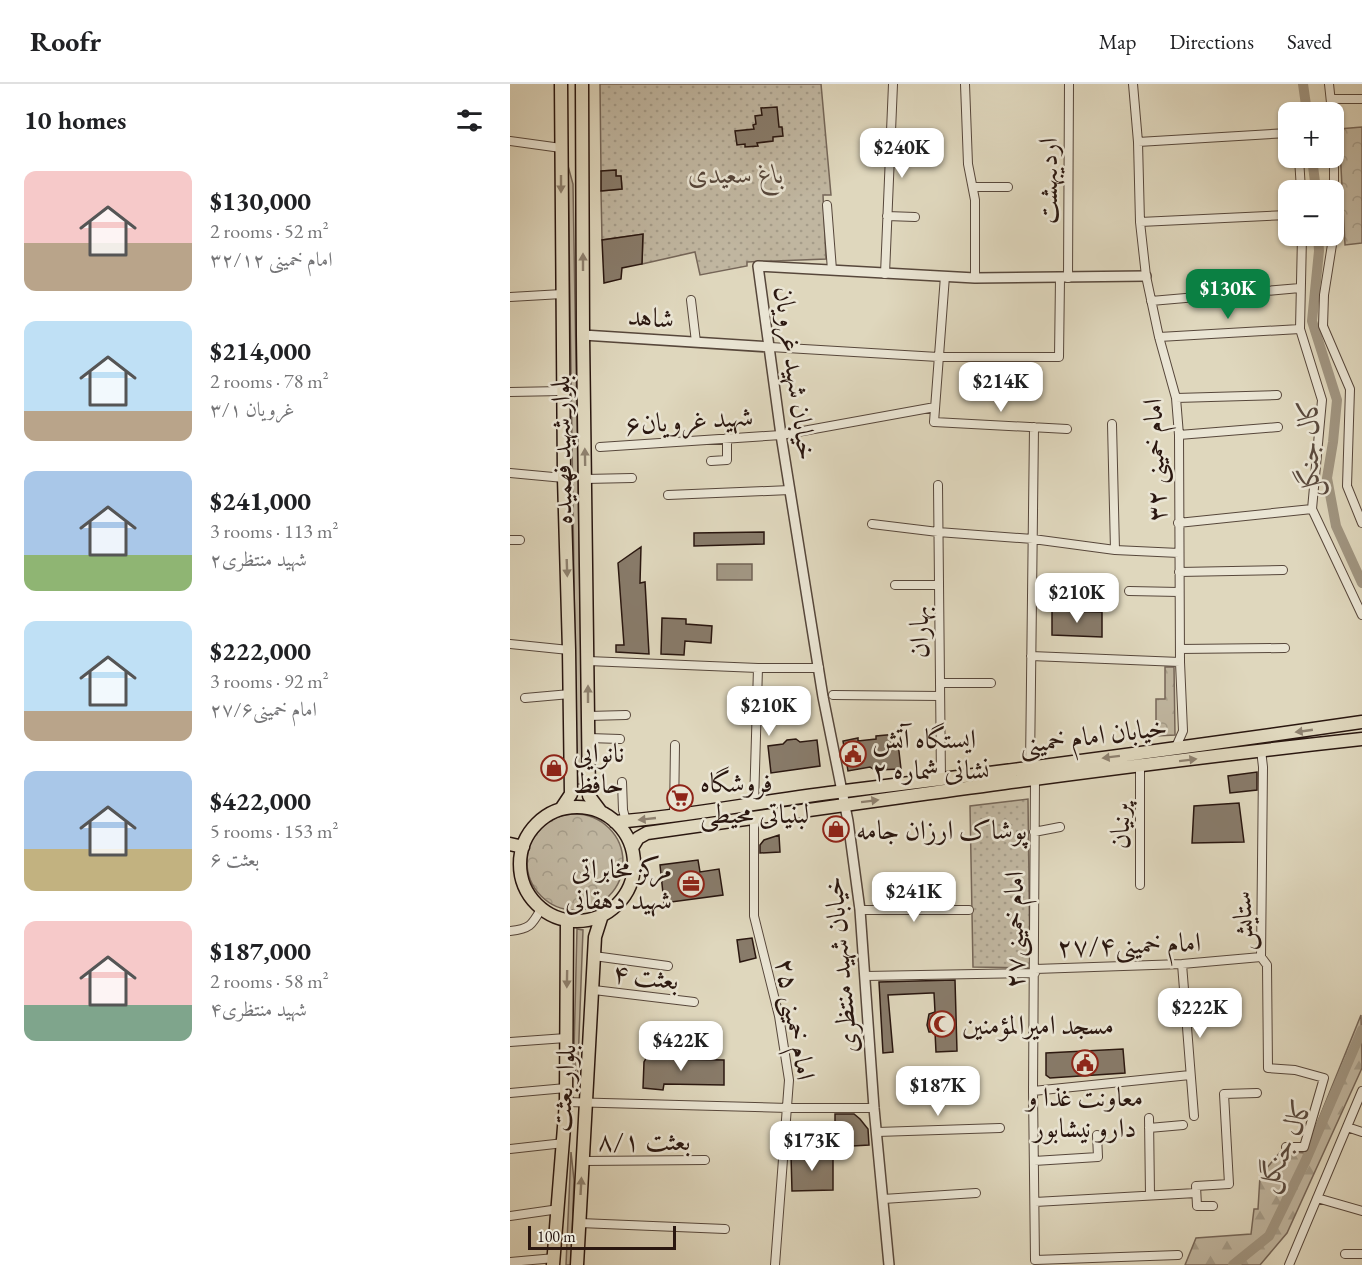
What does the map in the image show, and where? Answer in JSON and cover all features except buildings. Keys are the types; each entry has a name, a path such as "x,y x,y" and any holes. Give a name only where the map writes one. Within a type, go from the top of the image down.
{"main road":[{"name":"بلوار شهید فهمیده","path":"561,84 564,478 571,794 561,810"},
{"name":"بلوار شهید فهمیده","path":"582,84 589,796 600,812"},
{"path":"561,148 583,149"},
{"name":"خیابان امام خمینی","path":"620,821 674,816 842,791 942,780 1362,722"},
{"name":"خیابان امام خمینی","path":"632,848 638,838 647,833 845,804 1362,739"},
{"path":"582,808 600,812 620,821 632,848 634,864 632,879 625,894 615,906 602,915 591,920 567,920 555,917 541,909 528,894 523,883 520,859 523,847 531,831 544,818 561,810 582,808"},
{"path":"510,844 523,847"},
{"name":"بلوار بعثت","path":"577,1265 594,990 595,937 602,915"},
{"name":"بلوار بعثت","path":"554,1261 566,1102 567,920"}],"street":[{"path":"885,273 893,84"},
{"path":"964,84 968,164 975,200 975,278"},
{"name":"اردیبهشت","path":"938,357 1059,357 1064,278 1069,84"},
{"name":"امام خمینی ۳۲","path":"1133,84 1138,142 1140,222 1146,276 1159,337 1176,398 1179,435 1178,523 1183,730"},
{"path":"1329,84 1331,102"},
{"path":"1331,99 1362,99"},
{"path":"1138,142 1278,134"},
{"path":"510,141 561,148"},
{"path":"1334,168 1334,232 1324,295 1323,326 1350,388 1347,486 1362,523"},
{"path":"973,187 1008,187"},
{"path":"827,205 832,270"},
{"path":"1140,222 1278,215"},
{"path":"887,216 915,218"},
{"path":"1302,246 1300,329 1322,400 1312,509 1362,615"},
{"name":"خیابان شهید غرویان","path":"842,791 819,668 781,435 758,266 975,278 1146,276"},
{"path":"945,276 934,422 1067,429"},
{"path":"1151,301 1300,288"},
{"path":"510,297 562,294"},
{"path":"691,300 696,342"},
{"path":"1159,337 1300,329"},
{"name":"شاهد","path":"583,335 770,347"},
{"path":"770,347 938,357"},
{"path":"510,392 563,392"},
{"path":"1176,398 1277,395"},
{"name":"شهید غرویان۶","path":"600,447 781,435 935,407"},
{"path":"1112,424 1115,550"},
{"path":"1030,767 1034,427"},
{"path":"1179,435 1278,427"},
{"path":"711,460 727,460 727,438"},
{"path":"513,474 564,478"},
{"path":"585,479 632,478"},
{"name":"بهاران","path":"938,484 942,780"},
{"path":"668,495 790,490"},
{"path":"1178,523 1312,509"},
{"path":"872,524 1033,539 1115,550 1179,553"},
{"path":"510,540 520,540"},
{"path":"1179,572 1283,570"},
{"path":"895,585 939,585"},
{"path":"1129,591 1179,592"},
{"path":"510,644 569,650"},
{"path":"1180,649 1285,648"},
{"path":"1031,656 1180,662"},
{"path":"588,661 758,669 819,668"},
{"path":"754,804 758,669"},
{"path":"940,683 991,683"},
{"path":"525,698 570,694"},
{"path":"833,695 940,696"},
{"path":"588,716 626,715"},
{"path":"1183,730 1194,746"},
{"path":"1175,749 1183,730"},
{"path":"589,738 620,739"},
{"path":"674,816 675,745"},
{"name":"ستایش","path":"1262,750 1261,957 1267,965 1268,1068 1295,1070 1324,1078 1304,1147 1286,1147"},
{"name":"پرنیان","path":"1140,766 1140,885"},
{"name":"امام خمینی۲۷","path":"1033,1262 1035,780"},
{"path":"620,821 623,810 622,782"},
{"name":"خیابان شهید منتظری","path":"842,791 860,910 874,1108 889,1265"},
{"name":"امام خمینی ۲۵","path":"754,818 754,916 779,1016 789,1080 775,1265"},
{"path":"1034,832 1060,827"},
{"path":"510,931 522,930 531,925 541,909"},
{"path":"860,910 969,910"},
{"path":"594,956 668,966"},
{"name":"امام خمینی۲۷/۴","path":"865,976 1182,964 1261,957"},
{"path":"1182,964 1194,1116"},
{"name":"بعثت ۴","path":"594,990 694,1002"},
{"path":"510,1042 566,1038"},
{"path":"1033,1091 1190,1075"},
{"path":"510,1093 566,1088"},
{"path":"1289,1265 1362,1091"},
{"path":"1213,1206 1197,1206 1196,1186 1228,1184 1224,1095 1257,1093"},
{"path":"566,1102 874,1108"},
{"path":"1149,1118 1150,1195"},
{"path":"1149,1128 1184,1125"},
{"path":"1347,1126 1362,1132"},
{"path":"877,1132 1000,1128"},
{"path":"1034,1161 1098,1157 1097,1135"},
{"path":"510,1149 564,1143"},
{"name":"بعثت ۸/۱","path":"583,1161 705,1160"},
{"path":"1035,1202 1196,1192"},
{"path":"883,1199 976,1193"},
{"path":"1317,1198 1362,1211"},
{"path":"510,1216 559,1209"},
{"path":"580,1223 725,1230"},
{"path":"1345,1254 1362,1254"},
{"path":"1033,1262 1178,1256"},
{"path":"510,1262 554,1261"}],"green space":[{"name":"باغ سعیدی","path":"600,84 821,84 831,195 823,195 826,259 747,262 747,266 700,275 695,252 642,264 643,234 602,240 601,191 622,189 621,176 616,176 616,170 601,171"},
{"path":"1362,127 1362,243 1345,245 1344,180 1342,180 1341,168 1344,168 1344,129"},
{"path":"568,166 573,184 583,784 577,784"},
{"path":"1165,667 1174,667 1175,735 1156,736 1156,699 1165,699"},
{"path":"1028,799 1030,968 973,967 970,806"},
{"path":"575,814 594,817 609,828 620,843 623,862 620,881 609,896 594,907 575,910 556,907 541,896 530,881 527,862 530,843 541,828 556,817"},
{"path":"577,929 583,930 577,1091 574,1050"},
{"path":"1361,1015 1362,1068 1287,1233 1260,1265 1185,1265 1196,1238 1251,1234 1254,1209 1258,1209 1260,1176 1281,1151 1305,1153"},
{"path":"571,1152 574,1180 571,1265 566,1265"}],"shaded area":[{"path":"717,564 752,564 752,580 717,580"}],"waterway":[{"name":"کال جنگل","path":"1303,84 1306,102"},
{"name":"کال جنگل","path":"1313,168 1315,180"},
{"name":"کال جنگل","path":"1319,246 1312,321 1337,400 1327,478 1336,526 1362,583"},
{"name":"کال جنگل","path":"1233,1265 1269,1236 1305,1162 1362,1030"}],"place":[{"name":"ایستگاه آتش نشانی شماره ۲","path":"853,754"},
{"name":"نانوایی حافظ","path":"554,768"},
{"name":"فروشگاه لبنیاتی محیطی","path":"680,798"},
{"name":"پوشاک ارزان جامه","path":"836,829"},
{"name":"مرکز مخابراتی شهید دهقانی","path":"691,884"},
{"name":"مسجد امیرالمؤمنین","path":"942,1024"},
{"name":"معاونت غذا و دارو نیشابور","path":"1085,1063"}]}
